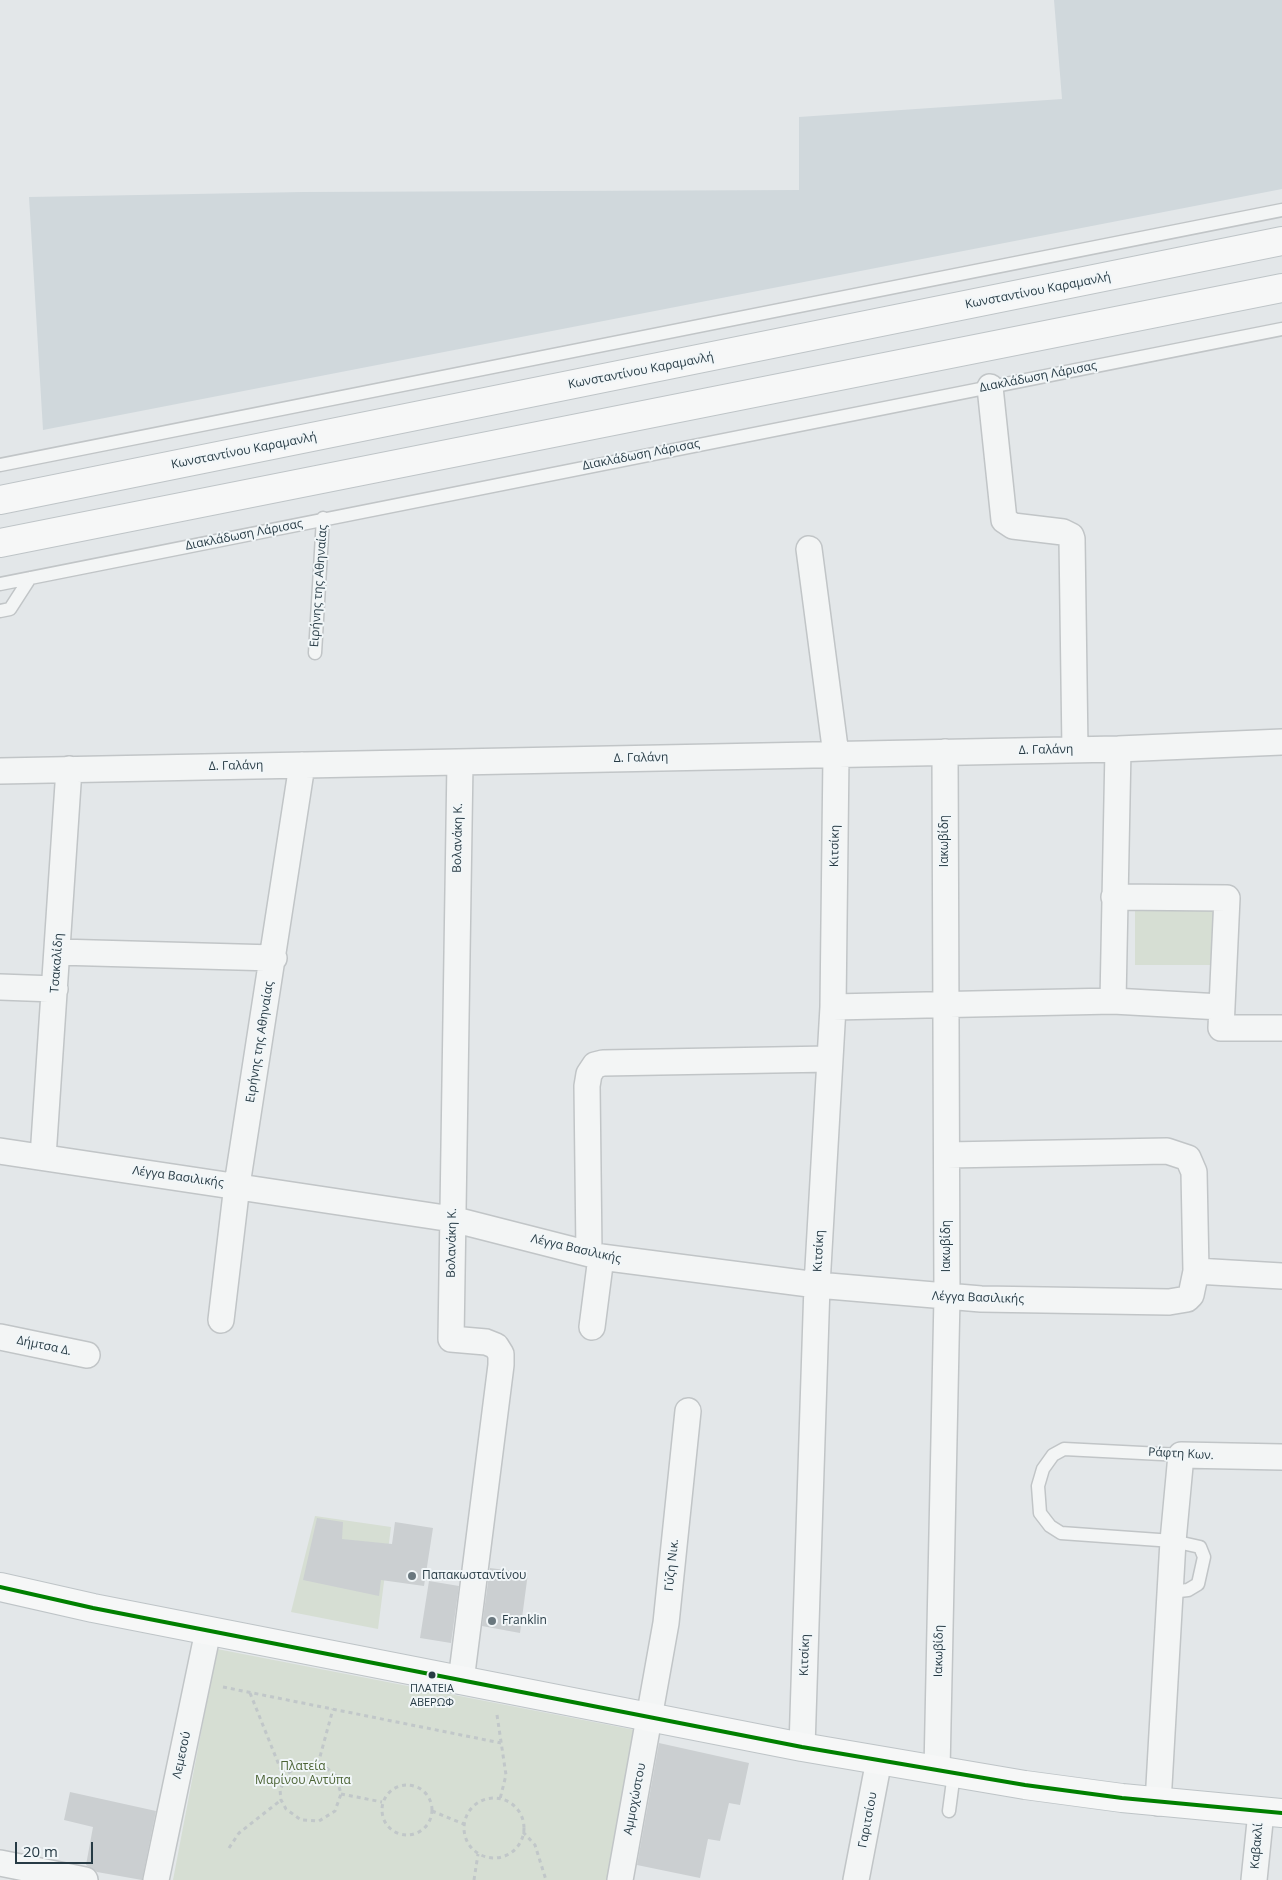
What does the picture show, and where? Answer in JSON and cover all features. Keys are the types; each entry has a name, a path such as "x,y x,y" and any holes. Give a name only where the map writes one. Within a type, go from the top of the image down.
{"main road":[{"name":"Κωνσταντίνου Καραμανλή","path":"0,500 1282,241"},
{"path":"0,542 1282,288"},
{"path":"0,1587 493,1687 802,1747 945,1772 1158,1803 1271,1812"}],"street":[{"path":"990,387 1004,520 1013,526 1063,532 1071,536 1072,539 1075,750"},
{"name":"Κιτσίκη","path":"802,1747 817,1285 833,1007 836,754 809,549"},
{"name":"Δ. Γαλάνη","path":"0,771 1075,750 1282,742"},
{"path":"1113,1001 1118,749"},
{"name":"Ιακωβίδη","path":"945,752 947,1155 945,1772"},
{"name":"Βολανάκη Κ.","path":"460,762 451,1343 486,1342 496,1346 501,1354 502,1365 461,1680"},
{"name":"Ειρήνης της Αθηναίας","path":"221,1320 237,1185 274,958 302,765"},
{"name":"Τσακαλίδη","path":"42,1157 58,952 69,769"},
{"path":"1114,897 1227,898 1221,1028 1282,1028"},
{"path":"58,952 274,958"},
{"path":"0,987 55,989"},
{"path":"833,1007 1113,1001 1221,1007"},
{"path":"592,1327 595,1255 587,1086 589,1074 595,1066 603,1062 830,1059"},
{"name":"Λέγγα Βασιλικής","path":"0,1151 237,1185 452,1219 595,1255 817,1285 981,1300 1169,1302 1187,1299 1193,1289 1196,1271"},
{"path":"947,1155 1167,1151 1183,1155 1188,1158 1194,1172 1196,1271 1282,1276"},
{"name":"Δήμτσα Δ.","path":"0,1337 87,1355"},
{"name":"Γύζη Νικ.","path":"650,1718 666,1623 688,1411"},
{"path":"1158,1803 1173,1541 1181,1455"},
{"name":"Ράφτη Κων.","path":"1181,1455 1282,1457"},
{"name":"Λεμεσού","path":"156,1880 208,1630"},
{"name":"Αμμοχώστου","path":"620,1880 650,1718"},
{"name":"Γαριτσίου","path":"856,1880 879,1760"},
{"name":"Καβακλί","path":"1254,1880 1271,1812"},
{"path":"0,1863 85,1880"}],"lane":[{"path":"0,465 1282,210"},
{"name":"Διακλάδωση Λάρισας","path":"0,584 323,518 1282,329"},
{"name":"Ειρήνης της Αθηναίας","path":"315,653 323,518"},
{"path":"0,611 10,609 30,578"},
{"name":"Ράφτη Κων.","path":"1173,1541 1061,1533 1050,1526 1040,1513 1038,1486 1043,1469 1053,1455 1064,1449 1080,1448 1181,1455"},
{"path":"945,1772 948,1811"}],"path":[{"path":"198,1682 501,1743"},
{"path":"493,1687 506,1775 500,1799"},
{"path":"250,1693 285,1780"},
{"path":"318,1764 333,1709"},
{"path":"304,1763 318,1764 322,1764 336,1776 341,1794 335,1811 319,1821 301,1820 286,1809 281,1800 280,1790 288,1773 304,1763"},
{"path":"404,1784 418,1787 429,1797 432,1811 428,1824 416,1834 402,1835 389,1828 382,1816 382,1802 391,1790 404,1784"},
{"path":"341,1794 382,1802"},
{"path":"485,1799 500,1799 517,1808 524,1824 522,1841 511,1854 494,1859 478,1854 466,1842 464,1824 471,1809 485,1799"},
{"path":"229,1848 239,1833 281,1800"},
{"path":"432,1811 464,1824"},
{"path":"523,1832 535,1845 546,1880"},
{"path":"474,1880 478,1854"}],"shaded area":[{"path":"1054,0 1282,0 1282,189 43,430 29,197 303,192 799,190 799,117 1062,99"}],"green space":[{"path":"1135,884 1224,885 1223,965 1135,965"},
{"path":"315,1516 391,1527 378,1629 291,1612"},
{"name":"Πλατεία Μαρίνου Αντύπα","path":"217,1649 640,1731 614,1880 173,1880"}],"building":[{"path":"317,1518 343,1522 342,1539 392,1544 395,1522 433,1528 424,1586 381,1580 379,1596 303,1580"},
{"path":"490,1568 528,1573 520,1633 482,1626"},
{"path":"429,1581 459,1586 451,1643 420,1638"},
{"path":"659,1743 749,1763 740,1805 729,1803 720,1841 708,1839 700,1878 637,1865"},
{"path":"70,1792 156,1811 142,1880 97,1872 86,1865 93,1827 64,1820"}],"transit line":[{"path":"0,1587 93,1608 802,1747 1025,1785 1122,1798 1282,1813"}],"place":[{"name":"Παπακωσταντίνου","path":"412,1576"},
{"name":"Franklin","path":"492,1621"},
{"name":"ΠΛΑΤΕΙΑ ΑΒΕΡΩΦ","path":"432,1675"}]}
